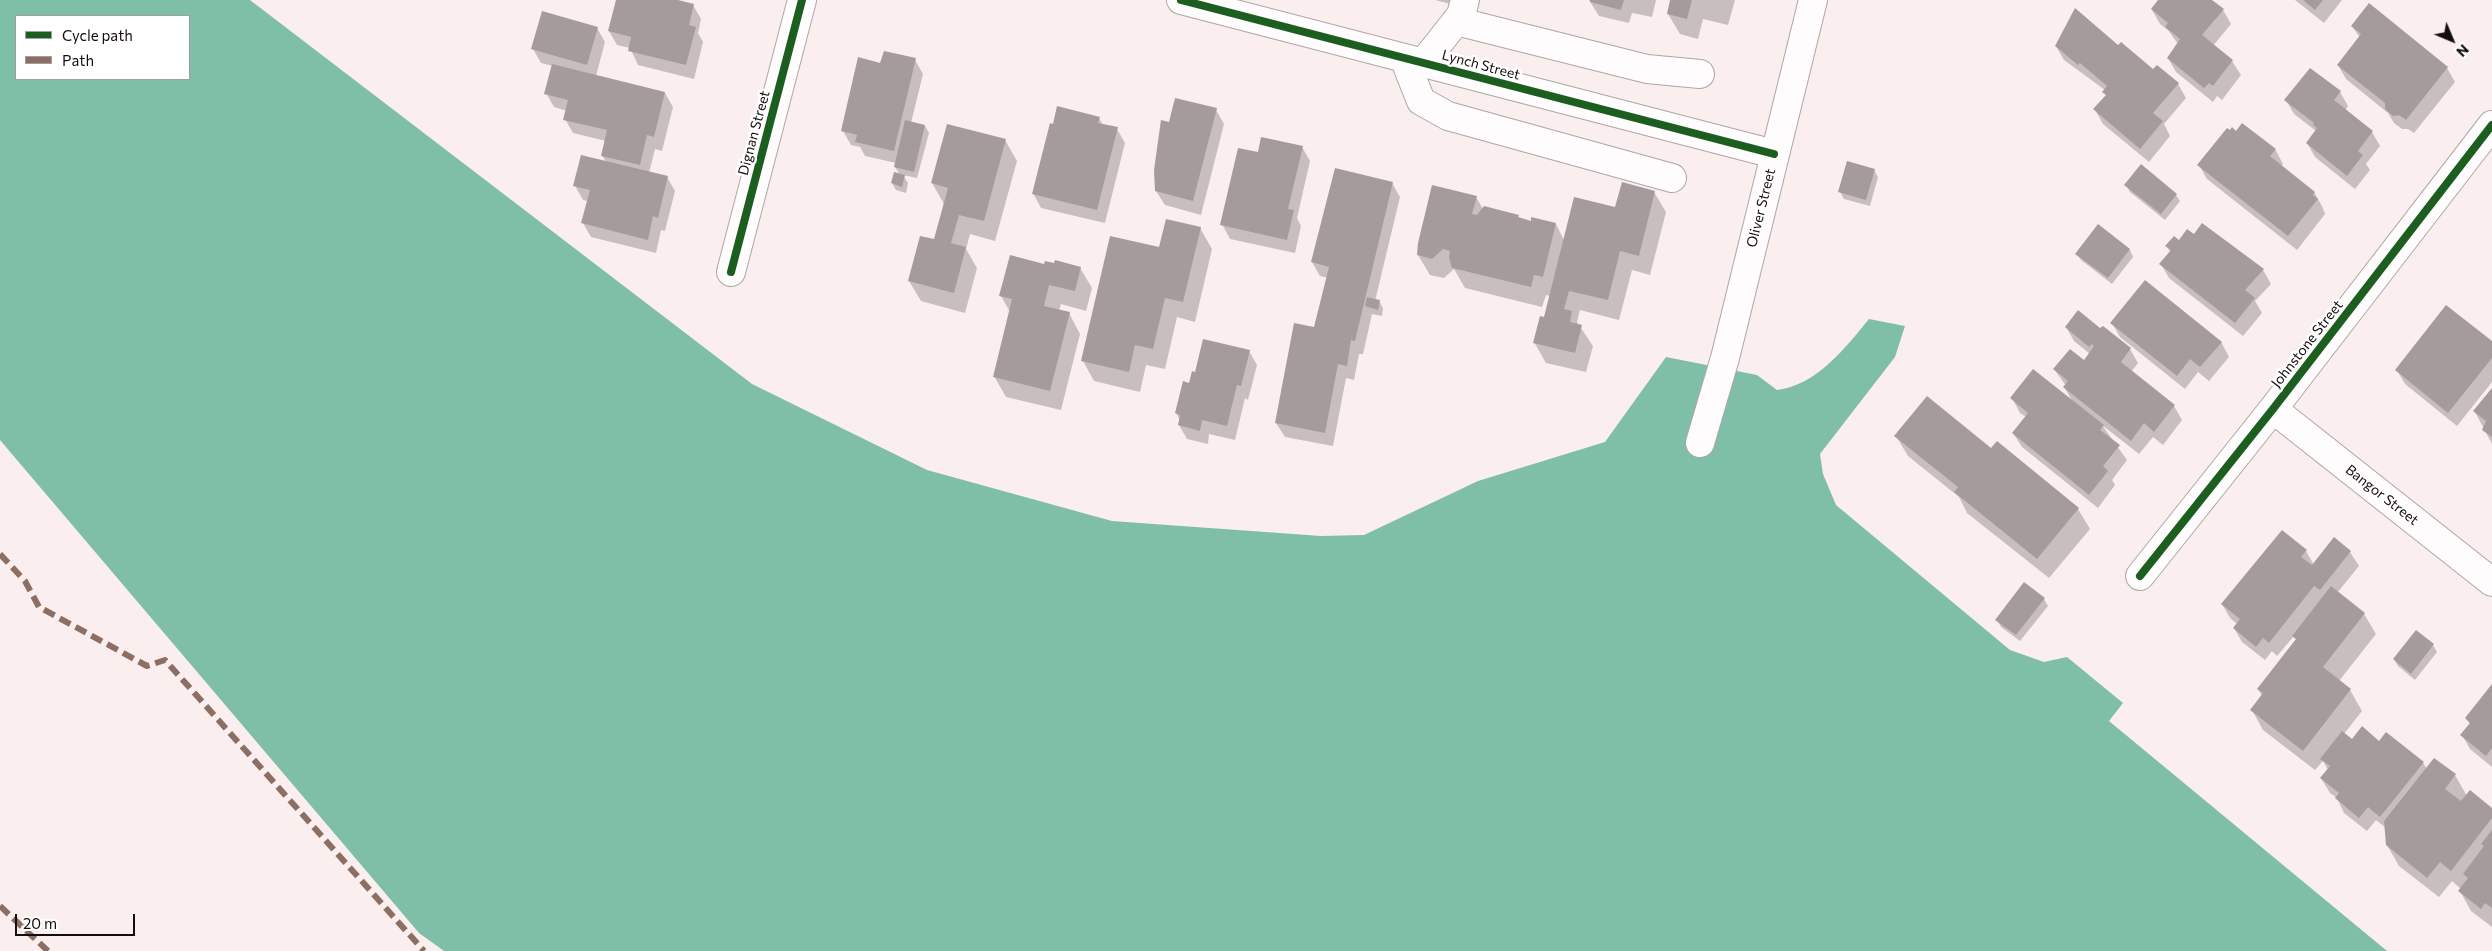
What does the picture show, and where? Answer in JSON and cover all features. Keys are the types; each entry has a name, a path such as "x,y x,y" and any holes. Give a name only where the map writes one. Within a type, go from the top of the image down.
{"street":[{"name":"Dignan Street","path":"731,272 802,0"},
{"name":"Lynch Street","path":"1181,0 1774,154"},
{"name":"Oliver Street","path":"1700,443 1725,358 1813,0"},
{"path":"1672,178 1448,116 1421,101 1413,60 1461,10 1648,69 1700,74"},
{"name":"Johnstone Street","path":"2140,576 2273,409 2492,125"},
{"name":"Bangor Street","path":"2273,409 2492,582"}],"shaded area":[{"path":"0,0 250,0 752,384 927,470 1112,521 1321,536 1364,535 1478,481 1605,442 1666,357 1757,375 1777,390 1791,387 1817,373 1840,353 1869,319 1905,326 1895,357 1820,454 1823,474 1836,505 2010,650 2044,662 2067,657 2123,703 2109,721 2387,951 444,951 419,933 0,440"}],"building":[{"path":"616,0 678,0 694,4 689,25 696,27 686,65 628,51 631,37 608,31"},
{"path":"1590,0 1624,0 1621,10 1590,2"},
{"path":"1670,0 1692,0 1687,19 1667,14"},
{"path":"2158,0 2212,0 2224,9 2202,35 2233,60 2213,86 2209,83 2204,88 2167,58 2180,39 2165,27 2168,23 2151,9"},
{"path":"2303,0 2323,0 2315,10"},
{"path":"2369,3 2448,67 2406,120 2399,115 2393,116 2385,109 2385,103 2337,65 2361,34 2351,26"},
{"path":"2075,8 2118,45 2121,42 2153,69 2157,65 2179,83 2153,113 2163,121 2140,149 2093,109 2106,95 2102,92 2107,86 2080,63 2078,65 2055,46"},
{"path":"542,11 598,27 587,65 531,49"},
{"path":"884,51 916,58 894,151 855,142 857,135 841,131 858,57 880,63"},
{"path":"552,64 665,92 654,137 647,135 640,165 601,156 607,130 563,120 568,100 544,94"},
{"path":"2310,68 2341,91 2334,100 2373,131 2358,151 2363,155 2347,176 2306,143 2317,128 2313,125 2314,123 2284,100"},
{"path":"1175,98 1217,108 1193,201 1155,191 1154,170 1161,120 1169,122"},
{"path":"1057,106 1100,117 1098,123 1118,127 1097,210 1032,194 1050,123 1053,124"},
{"path":"905,120 925,125 914,172 894,167"},
{"path":"2242,123 2276,149 2270,156 2315,192 2313,195 2318,199 2288,236 2197,165 2227,128 2230,130 2232,127 2236,131"},
{"path":"947,124 1006,139 984,221 959,215 951,243 966,247 954,293 908,281 920,236 934,239 948,188 931,183"},
{"path":"1261,137 1303,146 1288,209 1294,210 1287,240 1220,225 1238,148 1258,152"},
{"path":"581,155 668,176 658,218 653,216 648,240 581,223 590,190 573,186"},
{"path":"1847,161 1875,169 1866,200 1838,192"},
{"path":"2141,164 2177,194 2161,214 2124,185"},
{"path":"1335,168 1393,182 1355,341 1351,340 1347,366 1338,364 1325,433 1275,423 1294,323 1314,327 1329,267 1311,262"},
{"path":"894,172 905,175 902,187 891,183"},
{"path":"1622,182 1655,191 1639,256 1620,251 1608,300 1569,291 1564,309 1572,311 1570,322 1582,325 1575,353 1533,343 1540,316 1544,317 1574,197 1615,207"},
{"path":"1432,185 1477,196 1472,214 1477,215 1484,206 1519,215 1518,217 1531,221 1531,217 1556,223 1543,277 1534,275 1531,287 1452,268 1449,258 1450,251 1443,249 1432,259 1417,255 1418,243"},
{"path":"1166,219 1201,227 1183,302 1165,298 1153,349 1135,345 1129,372 1081,361 1110,236 1159,247"},
{"path":"2202,223 2264,269 2245,290 2255,298 2235,323 2159,264 2171,250 2165,246 2174,236 2179,240 2187,229 2194,234"},
{"path":"2098,224 2130,249 2108,278 2075,254"},
{"path":"1010,255 1044,264 1045,261 1054,263 1055,260 1081,267 1075,291 1049,285 1044,306 1070,312 1050,391 993,377 1012,299 999,296"},
{"path":"2145,280 2222,342 2200,367 2190,359 2177,376 2110,323"},
{"path":"1367,297 1380,300 1378,310 1365,306"},
{"path":"2446,305 2492,341 2492,358 2448,413 2395,370"},
{"path":"2078,310 2100,328 2103,326 2131,348 2121,362 2175,405 2154,432 2144,423 2131,441 2063,387 2068,381 2053,369 2070,349 2084,360 2094,346 2092,344 2089,347 2065,327"},
{"path":"1203,339 1250,350 1241,386 1237,385 1227,426 1202,420 1200,431 1178,425 1180,415 1175,413 1183,381 1189,383 1192,371 1195,372"},
{"path":"2033,369 2104,425 2100,430 2120,445 2103,466 2108,471 2089,495 2012,433 2028,413 2010,398"},
{"path":"2492,388 2492,437 2482,430 2486,421 2473,411"},
{"path":"1927,396 1991,448 1997,441 2079,508 2037,559 1954,492 1958,487 1894,436"},
{"path":"2282,530 2307,550 2301,557 2312,565 2334,537 2351,551 2320,590 2314,586 2269,643 2263,638 2256,647 2233,628 2240,619 2221,604"},
{"path":"2024,582 2045,598 2016,635 1995,620"},
{"path":"2331,586 2365,613 2323,667 2351,689 2303,751 2250,710 2263,693 2257,689 2296,639 2292,636"},
{"path":"2416,630 2434,644 2411,674 2393,659"},
{"path":"2492,684 2492,748 2486,756 2460,735 2470,723 2465,718"},
{"path":"2362,726 2379,741 2386,732 2424,762 2380,817 2368,807 2359,818 2335,798 2339,793 2320,778 2330,766 2320,759 2342,731 2352,739"},
{"path":"2434,758 2456,774 2445,789 2461,801 2470,790 2492,808 2492,818 2451,871 2440,862 2427,878 2386,845 2384,821"},
{"path":"2492,830 2492,908 2485,903 2481,909 2458,891 2468,878 2463,874 2484,846 2481,844"}],"marked path":[{"path":"0,554 25,581 39,607 147,666 165,660 424,951"},
{"path":"0,906 48,951"}],"cycle path":[{"path":"731,272 802,0"},
{"path":"1181,0 1774,154"},
{"path":"2140,576 2273,409 2492,125"}]}
